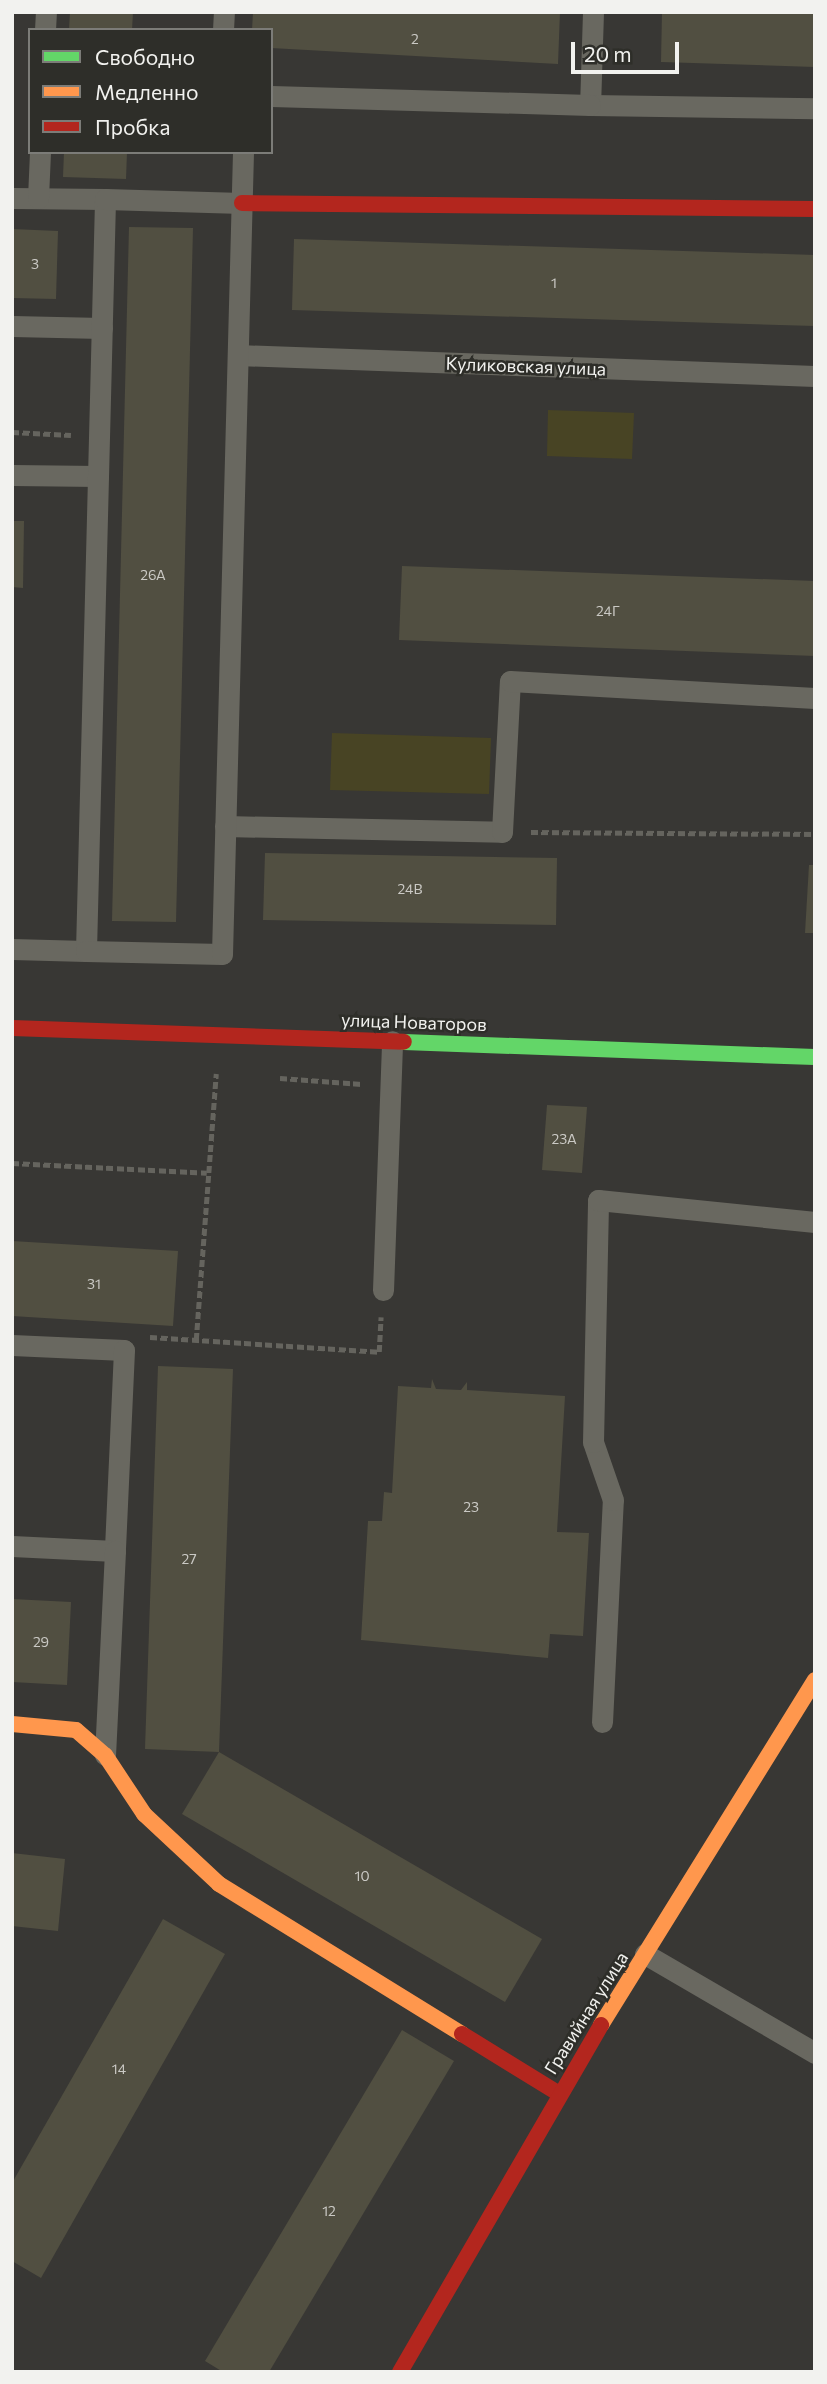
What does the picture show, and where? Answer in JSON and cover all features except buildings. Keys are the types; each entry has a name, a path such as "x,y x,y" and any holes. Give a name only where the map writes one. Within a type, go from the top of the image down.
{"street":[{"path":"242,203 815,209"},
{"name":"улица Новаторов","path":"12,1028 815,1057"},
{"name":"Гравийная улица","path":"400,2372 558,2094 815,1681"},
{"path":"12,1724 76,1730 105,1755 144,1815 219,1884 558,2094"}],"lane":[{"path":"590,105 593,12"},
{"path":"273,96 815,108"},
{"path":"38,198 40,154"},
{"path":"12,948 222,954 243,154"},
{"path":"12,198 242,203"},
{"path":"86,951 105,199"},
{"path":"12,326 102,328"},
{"name":"Куликовская улица","path":"238,355 815,376"},
{"path":"12,475 98,476"},
{"path":"225,827 502,832 510,681 815,698"},
{"path":"383,1290 392,1041"},
{"path":"603,1722 613,1500 593,1442 598,1200 815,1222"},
{"path":"12,1345 124,1350 105,1755"},
{"path":"12,1546 115,1551"},
{"path":"795,1713 815,1724"},
{"path":"645,1954 815,2053"}],"path":[{"path":"12,432 100,436"},
{"path":"502,832 815,834"},
{"path":"196,1340 214,1074 227,1074"},
{"path":"264,1077 391,1086"},
{"path":"12,1163 207,1172"},
{"path":"124,1350 149,1337 379,1352 383,1290"}],"shaded area":[{"path":"548,410 634,413 632,459 547,456"},
{"path":"332,733 491,738 489,794 330,790"}],"traffic: fast":[{"path":"404,1042 815,1057"}],"traffic: slow":[{"path":"601,2025 815,1680"},
{"path":"12,1724 76,1730 105,1755 144,1814 219,1884 462,2034"}],"traffic: jam":[{"path":"242,203 815,209"},
{"path":"12,1028 404,1042"},
{"path":"400,2372 601,2025"},
{"path":"462,2034 558,2093"}]}
